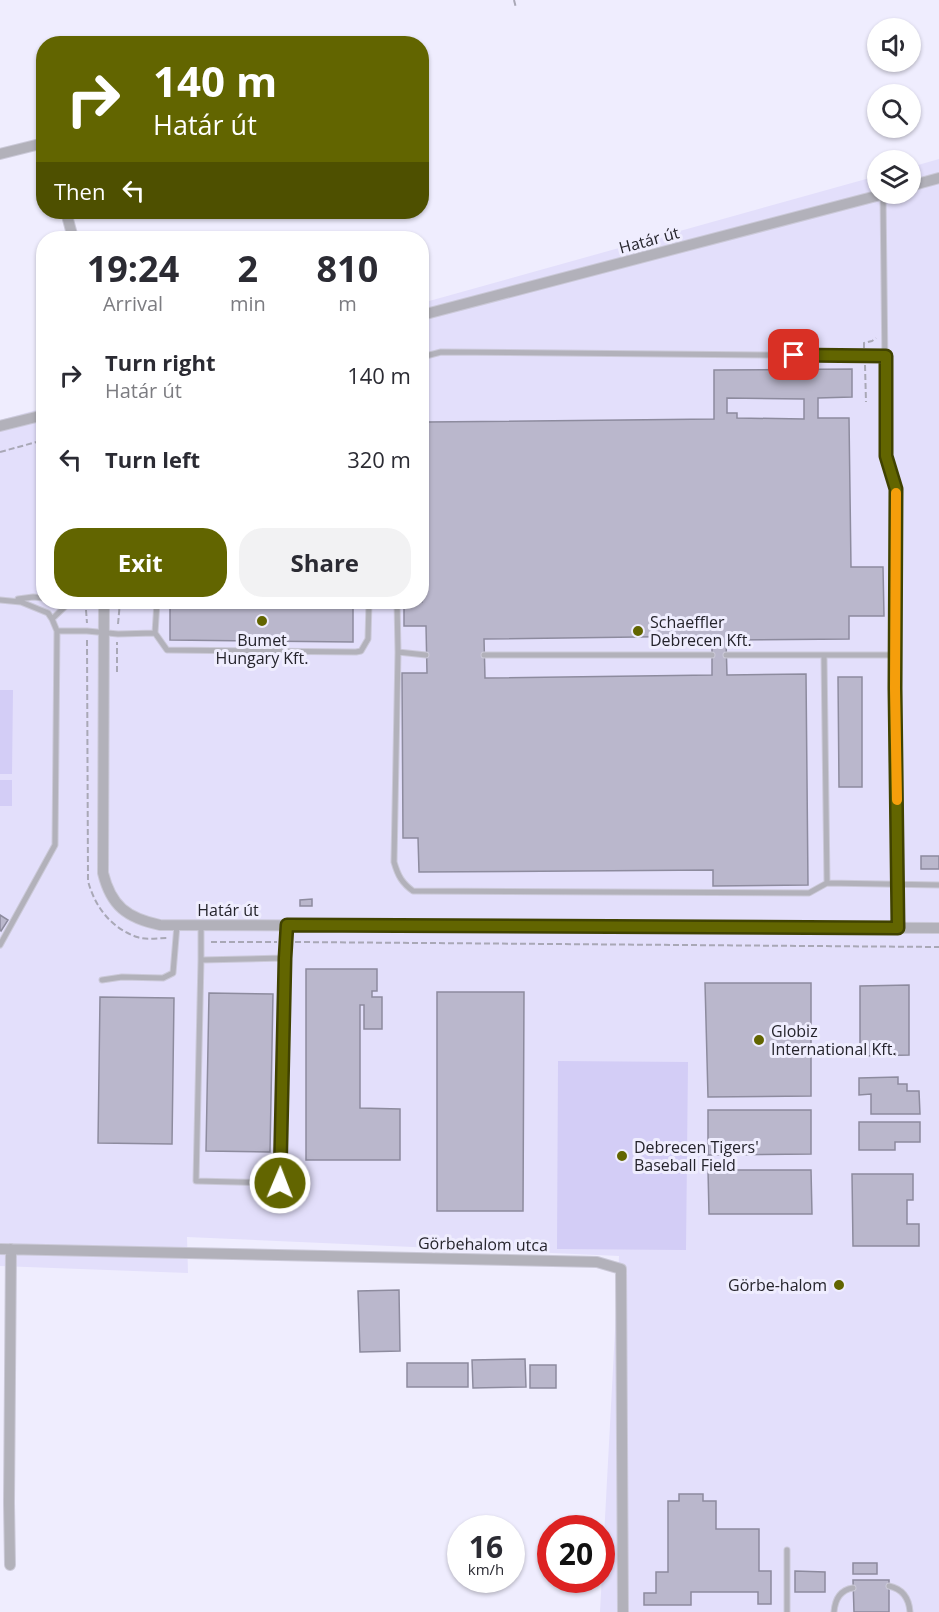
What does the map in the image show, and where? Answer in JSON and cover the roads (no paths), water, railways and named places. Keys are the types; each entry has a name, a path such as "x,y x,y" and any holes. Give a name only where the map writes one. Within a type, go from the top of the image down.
{"street":[{"path":"0,154 36,145"},
{"path":"921,183 939,178"},
{"name":"Határ út","path":"429,313 867,198"},
{"path":"0,426 36,417"},
{"name":"Határ út","path":"104,609 103,873 106,887 119,908 144,922 160,925 939,928"},
{"path":"6,1249 4,1503 10,1565"},
{"name":"Görbehalom utca","path":"6,1249 597,1262 621,1269 622,1612"}],"lane":[{"path":"884,204 886,456 896,489 895,688 898,928"},
{"path":"429,355 441,352 886,356"},
{"path":"0,600 36,597"},
{"path":"14,600 36,608"},
{"path":"0,945 55,845 57,631 48,613 38,609"},
{"path":"52,619 63,609"},
{"path":"157,609 155,633 167,650 356,652 361,651 368,639 369,609"},
{"path":"397,609 394,862 404,885 413,891 809,893 827,883 939,885"},
{"path":"57,631 155,633"},
{"path":"398,652 426,655"},
{"path":"484,655 712,655"},
{"path":"726,655 896,655"},
{"path":"824,656 827,883"},
{"path":"102,980 122,977 163,978 173,973 177,925"},
{"path":"201,925 196,1180 280,1183 287,925"},
{"path":"201,960 285,958"},
{"path":"787,1550 787,1612"},
{"path":"889,1586 896,1588 908,1599 910,1612"},
{"path":"834,1612 837,1598 841,1593 853,1588"}],"place":[{"name":"Bumet Hungary Kft.","path":"262,621"},
{"name":"Schaeffler Debrecen Kft.","path":"638,631"},
{"name":"Globiz International Kft.","path":"759,1040"},
{"name":"Debrecen Tigers' Baseball Field","path":"622,1156"},
{"name":"Görbe-halom","path":"839,1285"}]}
